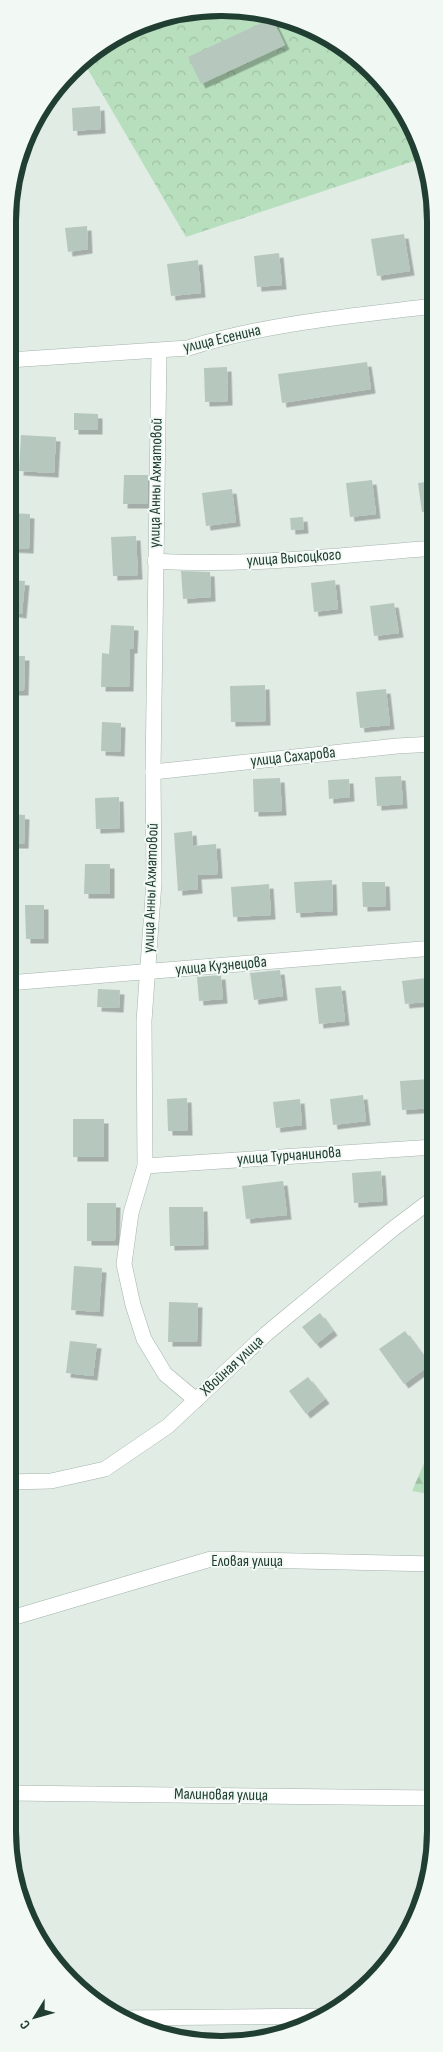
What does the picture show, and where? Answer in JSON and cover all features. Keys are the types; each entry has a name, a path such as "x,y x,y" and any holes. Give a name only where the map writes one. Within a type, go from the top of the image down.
{"street":[{"name":"улица Есенина","path":"16,360 188,348 214,340 308,321 427,307"},
{"name":"улица Анны Ахматовой","path":"158,351 153,772 154,882 144,1021 145,1166 131,1213 124,1264 133,1305 144,1339 165,1374 196,1400"},
{"name":"улица Высоцкого","path":"155,561 192,564 277,560 427,549"},
{"name":"улица Сахарова","path":"153,772 427,744"},
{"name":"улица Кузнецова","path":"16,982 427,949"},
{"name":"улица Турчанинова","path":"145,1166 427,1147"},
{"name":"Хвойная улица","path":"16,1482 51,1481 105,1470 168,1426 266,1334 394,1228 427,1203"},
{"name":"Еловая улица","path":"16,1617 211,1559 427,1564"},
{"name":"Малиновая улица","path":"16,1793 427,1798"},
{"path":"138,2018 309,2016"}],"green space":[{"path":"222,16 262,20 287,27 312,37 336,51 357,67 376,86 392,107 406,131 417,160 186,237 86,67 107,51 131,37 181,20"},
{"path":"427,1456 427,1494 412,1491"}],"building":[{"path":"266,21 274,23 285,45 201,84 188,57"},
{"path":"100,106 101,129 73,131 72,108"},
{"path":"87,226 88,249 68,252 65,228"},
{"path":"404,234 410,271 377,276 371,239"},
{"path":"279,253 282,285 257,287 254,256"},
{"path":"198,260 201,293 171,296 167,264"},
{"path":"367,362 371,389 282,403 278,374"},
{"path":"227,367 228,401 205,402 204,368"},
{"path":"74,413 98,414 98,430 74,430"},
{"path":"21,435 56,437 54,473 19,471"},
{"path":"124,475 148,475 147,504 123,504"},
{"path":"372,480 376,514 350,517 346,483"},
{"path":"427,482 427,512 422,512 418,483"},
{"path":"232,489 236,522 206,526 202,493"},
{"path":"16,513 30,514 29,549 16,548"},
{"path":"303,517 304,529 291,530 290,518"},
{"path":"136,536 138,575 113,576 111,537"},
{"path":"181,571 210,572 211,597 183,599"},
{"path":"16,580 25,581 22,614 16,613"},
{"path":"335,580 338,609 314,612 311,583"},
{"path":"394,603 399,633 374,636 370,606"},
{"path":"111,625 134,626 133,649 130,649 129,687 101,687 102,653 109,654"},
{"path":"16,656 25,656 24,691 16,691"},
{"path":"265,685 266,721 231,722 230,686"},
{"path":"386,689 390,725 360,728 356,692"},
{"path":"102,722 121,723 120,752 101,751"},
{"path":"401,776 403,804 377,806 375,777"},
{"path":"280,778 282,811 254,812 253,779"},
{"path":"349,779 350,797 329,799 328,780"},
{"path":"119,797 120,828 96,829 95,798"},
{"path":"16,814 25,815 24,844 16,844"},
{"path":"192,831 193,846 216,844 218,874 197,875 198,889 178,891 174,833"},
{"path":"85,864 110,864 110,894 84,894"},
{"path":"332,880 333,911 296,913 294,882"},
{"path":"362,882 385,882 386,906 363,907"},
{"path":"269,884 271,915 233,917 231,887"},
{"path":"25,905 44,905 44,939 26,939"},
{"path":"280,970 283,996 254,1000 250,973"},
{"path":"221,975 223,999 199,1001 197,977"},
{"path":"427,978 427,1002 405,1004 402,981"},
{"path":"341,986 345,1021 319,1024 315,988"},
{"path":"98,989 120,990 119,1008 97,1007"},
{"path":"427,1079 427,1108 402,1110 400,1081"},
{"path":"363,1095 366,1121 333,1125 330,1099"},
{"path":"187,1098 188,1131 168,1131 167,1099"},
{"path":"300,1099 302,1125 276,1128 273,1102"},
{"path":"73,1119 104,1119 104,1157 73,1157"},
{"path":"381,1171 383,1201 354,1203 352,1173"},
{"path":"283,1181 287,1215 246,1219 242,1186"},
{"path":"87,1203 116,1203 115,1241 87,1241"},
{"path":"169,1207 203,1207 204,1245 170,1246"},
{"path":"74,1266 102,1268 99,1312 71,1310"},
{"path":"169,1302 198,1303 197,1342 168,1342"},
{"path":"320,1313 333,1331 316,1344 302,1327"},
{"path":"405,1331 427,1361 427,1367 404,1384 379,1349"},
{"path":"70,1341 97,1344 93,1376 66,1373"},
{"path":"308,1377 325,1399 306,1414 289,1391"}]}
